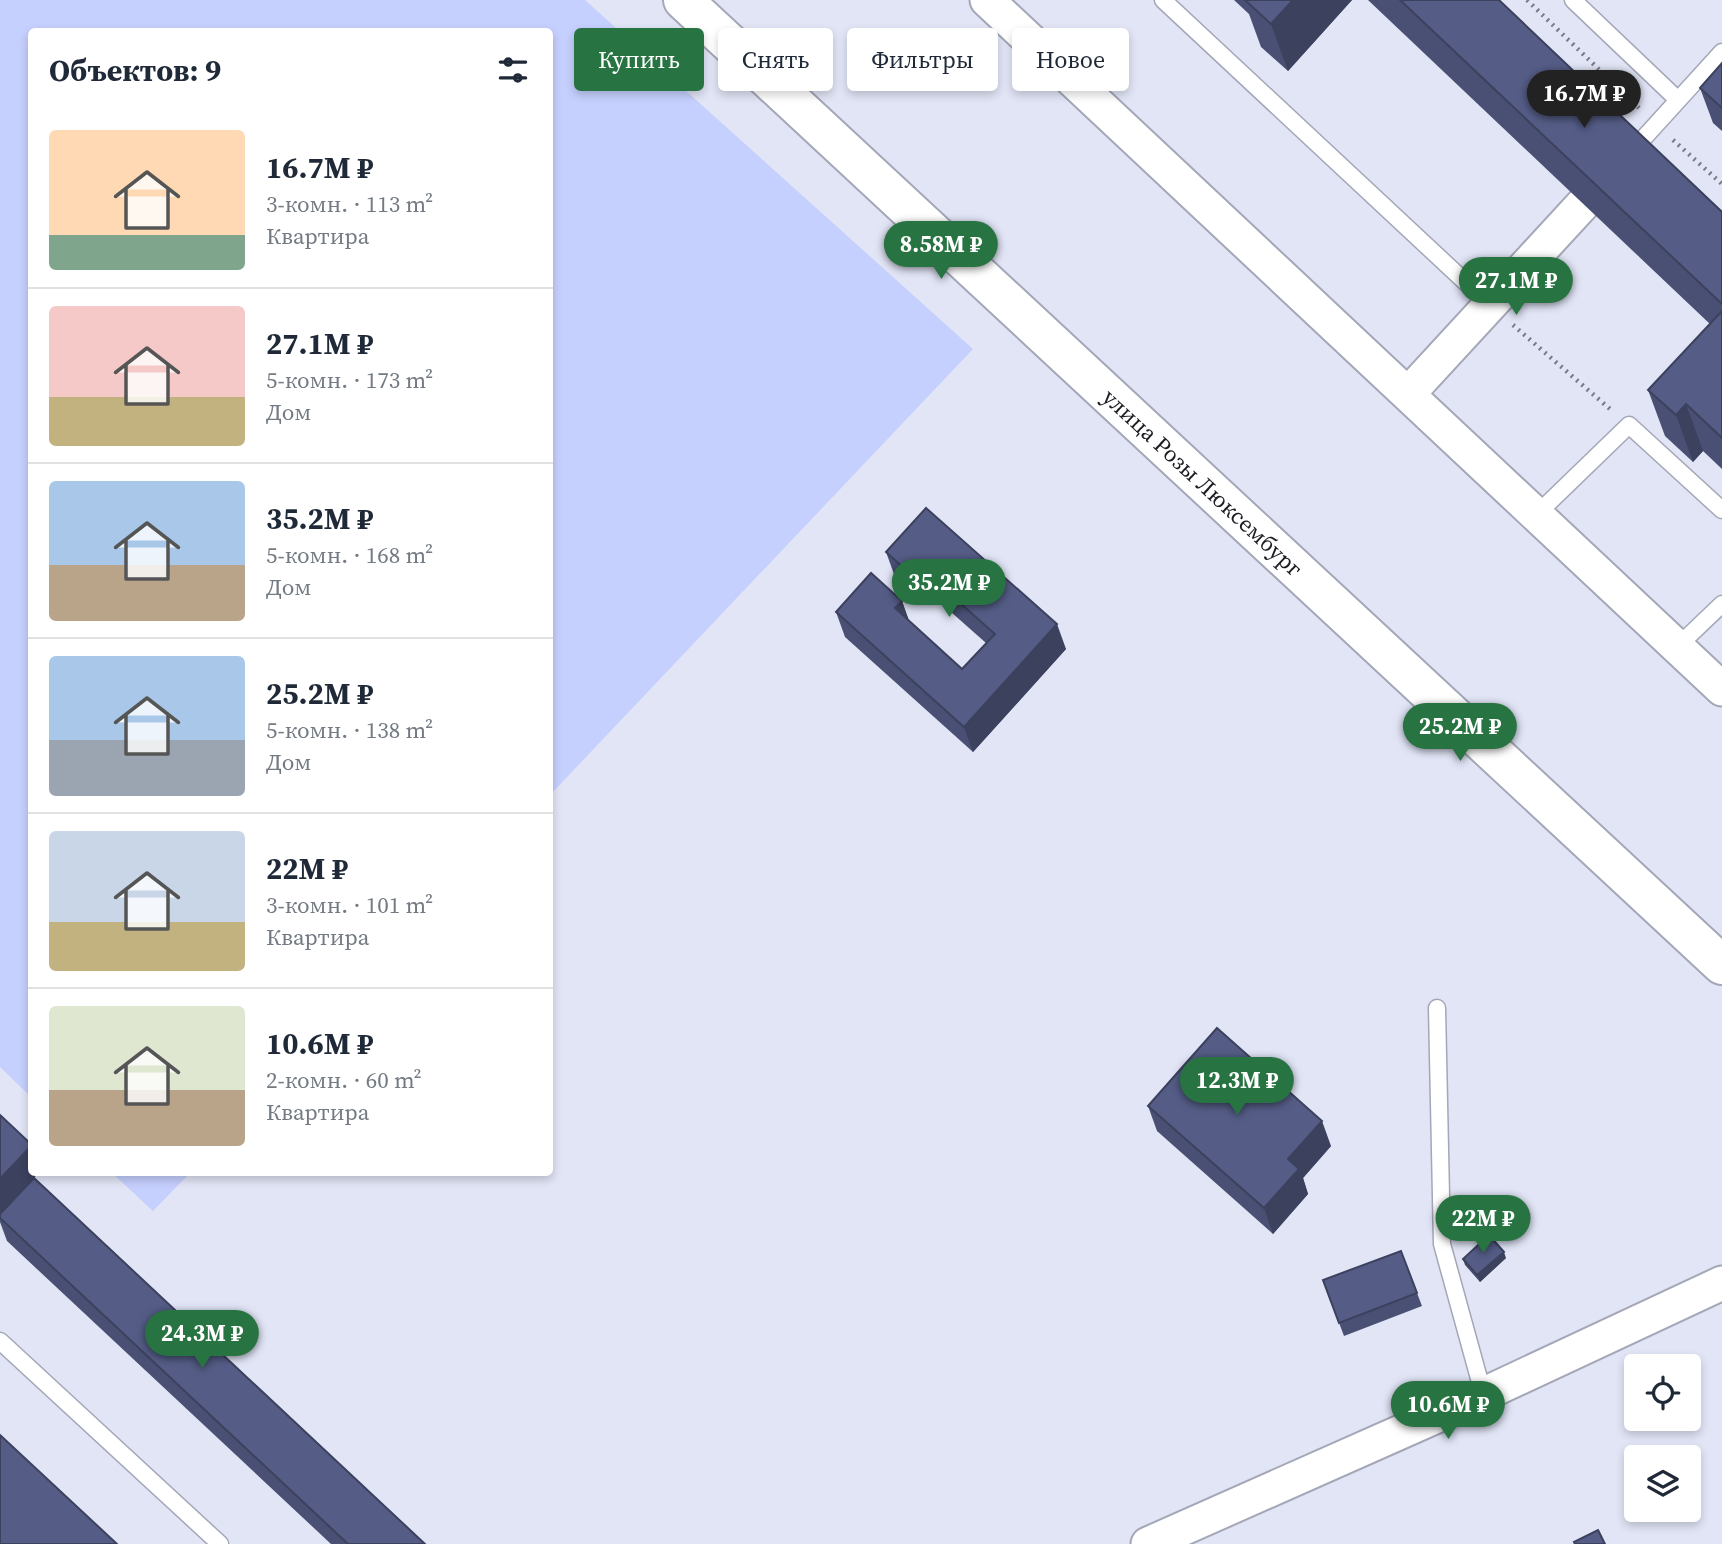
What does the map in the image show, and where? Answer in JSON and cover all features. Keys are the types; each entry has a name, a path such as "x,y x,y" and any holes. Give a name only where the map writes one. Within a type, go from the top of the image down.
{"main road":[{"name":"улица Розы Люксембург","path":"696,4 1722,965"}],"street":[{"path":"987,0 1722,690"},
{"path":"1408,394 1583,204"},
{"path":"1148,1544 1448,1411 1722,1283"}],"lane":[{"path":"1163,0 1490,306"},
{"path":"1573,0 1678,100"},
{"path":"1629,154 1722,52"},
{"path":"1536,515 1629,425 1722,510"},
{"path":"1676,647 1722,604"},
{"path":"1437,1008 1443,1244 1483,1393"},
{"path":"0,1341 220,1544"}],"path":[{"path":"1527,0 1722,184"},
{"path":"1490,306 1629,425"}],"shaded area":[{"path":"0,0 585,0 616,28 574,28 574,91 686,91 973,349 553,792 553,28 28,28 28,1094 0,1067"},
{"path":"115,1176 187,1176 153,1211"}],"building":[{"path":"1245,0 1293,0 1271,24"},
{"path":"1400,0 1499,0 1722,212 1722,304"},
{"path":"1722,63 1722,108 1700,88"},
{"path":"1722,311 1722,438 1686,404 1676,415 1648,390"},
{"path":"926,508 1057,624 964,727 836,612 871,573 902,601 895,608 962,669 995,634 925,572 917,580 886,552"},
{"path":"1217,1028 1322,1121 1288,1159 1299,1169 1264,1208 1148,1106"},
{"path":"0,1115 28,1141 28,1149 0,1179"},
{"path":"34,1178 425,1544 348,1544 0,1218 0,1214"},
{"path":"1489,1235 1504,1252 1477,1275 1463,1259"},
{"path":"1401,1251 1417,1293 1339,1323 1323,1280"},
{"path":"0,1435 117,1544 0,1544"},
{"path":"1598,1530 1605,1544 1575,1544 1574,1542"}]}
